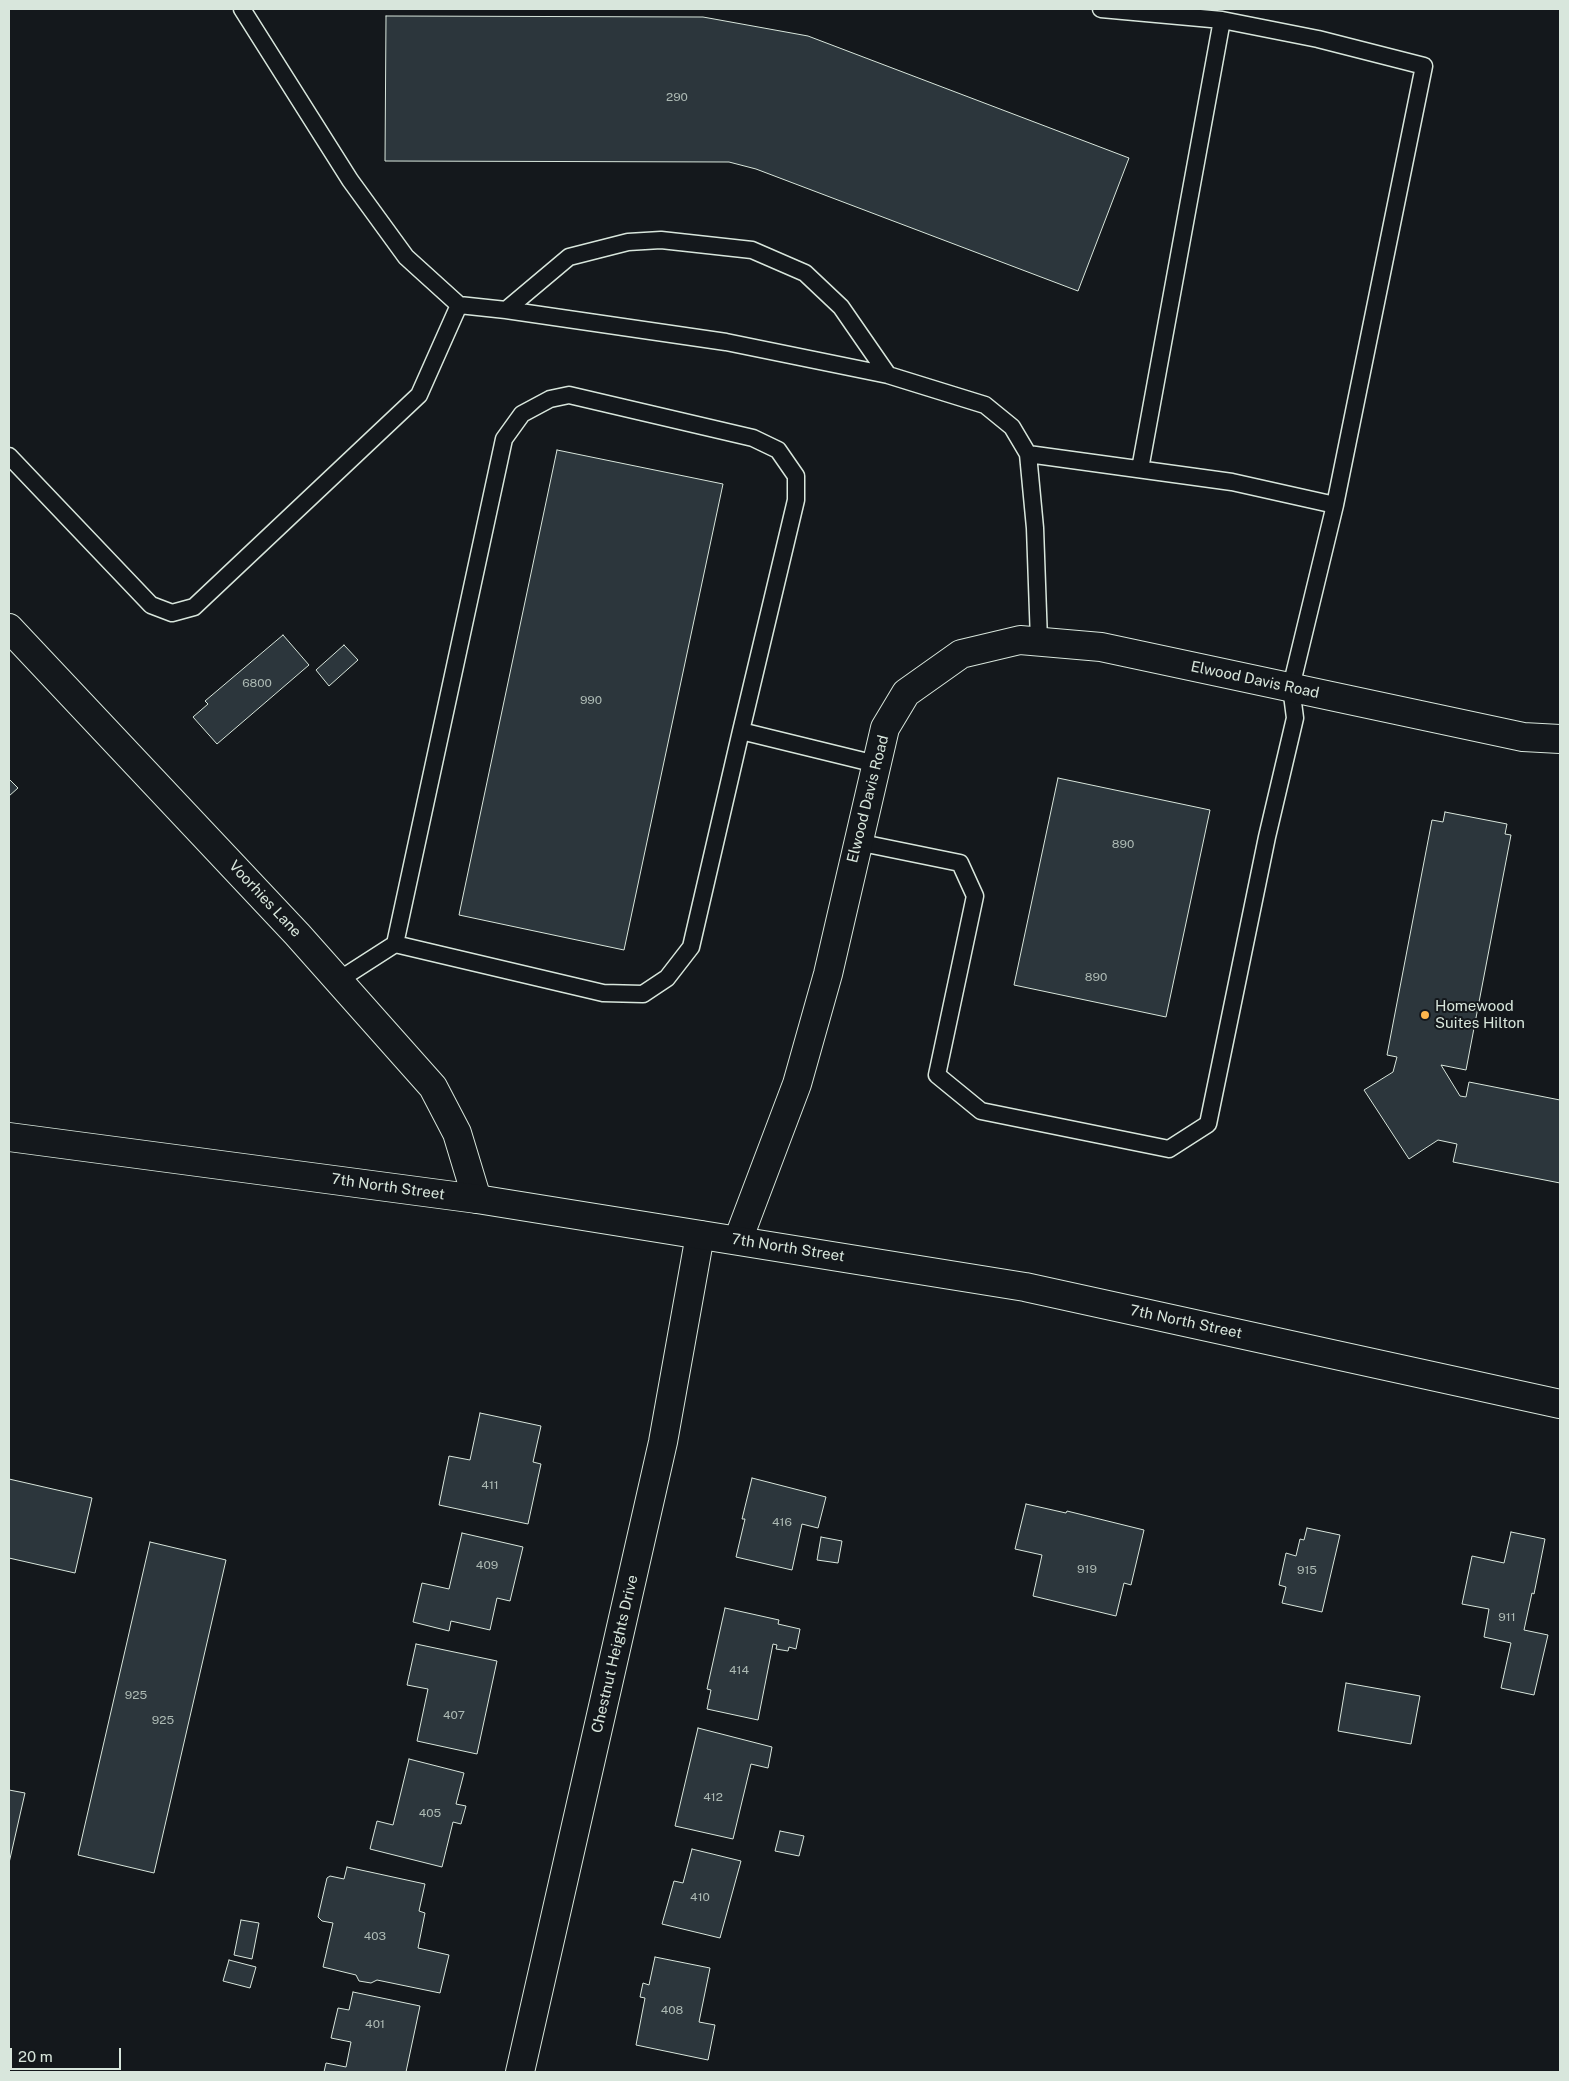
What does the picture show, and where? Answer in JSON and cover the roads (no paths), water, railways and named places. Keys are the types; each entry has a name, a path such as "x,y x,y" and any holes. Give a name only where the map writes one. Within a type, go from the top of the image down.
{"street":[{"name":"Voorhies Lane","path":"9,628 291,926 433,1087 457,1133 477,1200"},
{"name":"Elwood Davis Road","path":"738,1240 797,1084 828,974 857,842 885,728 906,693 961,654 1020,640 1101,647 1523,737 1560,739"},
{"name":"7th North Street","path":"9,1137 477,1200 1025,1287 1560,1404"},
{"name":"Chestnut Heights Drive","path":"520,2072 663,1442 700,1234"}],"lane":[{"path":"242,9 350,180 406,257 459,305 726,342 888,375 985,404 1012,427 1028,454 1035,528 1039,641"},
{"path":"857,842 960,863 975,896 937,1075 981,1111 1169,1149 1208,1124 1294,718 1291,688 1335,505 1424,66 1318,39 1222,20 1101,9"},
{"path":"1140,469 1222,20"},
{"path":"506,310 568,257 628,242 661,240 752,250 805,273 841,307 888,375"},
{"path":"9,456 151,605 172,613 194,607 419,396 459,305"},
{"path":"339,980 395,944 504,439 522,414 550,399 569,395 753,438 778,450 796,476 796,500 691,947 667,978 643,994 603,993 395,944"},
{"path":"1028,454 1232,482 1335,505"},
{"path":"741,732 876,764"}],"place":[{"name":"Homewood Suites Hilton","path":"1425,1015"}]}
